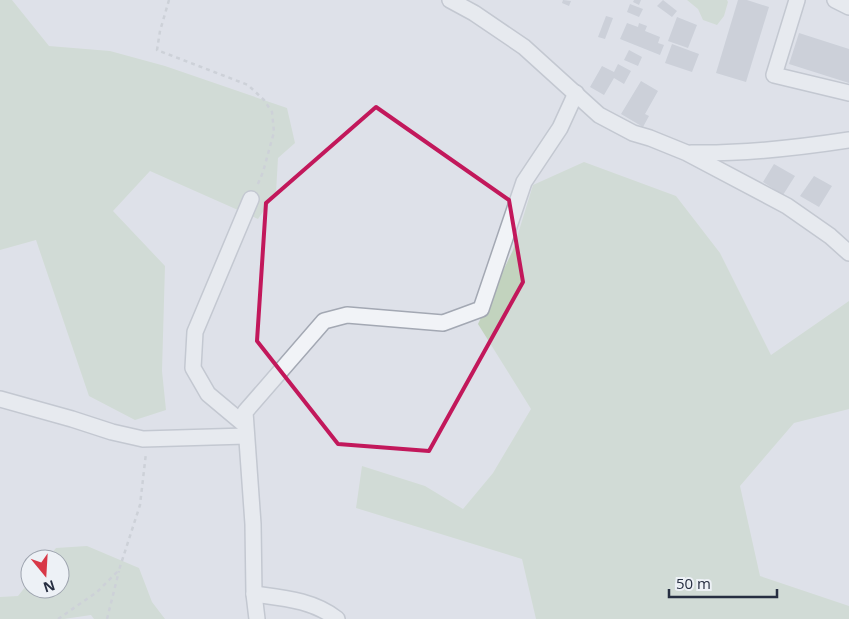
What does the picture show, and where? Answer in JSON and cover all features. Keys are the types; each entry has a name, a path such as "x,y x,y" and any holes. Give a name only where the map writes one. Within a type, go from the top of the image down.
{"street":[{"path":"450,0 474,13 524,47 599,115 619,127 687,153 787,206 830,236 849,253"},
{"path":"797,0 774,75 849,93"},
{"path":"835,0 849,7"},
{"path":"256,619 253,524 245,412 324,321 347,315 442,323 481,309 524,182 560,128 576,93"},
{"path":"687,153 722,154 849,140"},
{"path":"246,430 208,394 193,368 195,332 251,199"},
{"path":"0,399 112,432 148,439 246,430"},
{"path":"254,594 302,601 329,613 337,619"}],"path":[{"path":"170,0 160,31 157,50 248,85 264,100 272,112 274,132 263,172 251,199"},
{"path":"107,619 119,570 140,504 148,439"},
{"path":"58,619 97,592 119,570"}],"highlighted area":[{"path":"376,107 509,200 523,282 429,451 338,444 257,341 266,203"}],"green space":[{"path":"0,0 12,0 49,46 110,51 165,66 287,108 295,143 278,158 276,193 258,219 150,171 113,211 165,266 162,371 166,410 135,420 89,396 36,240 0,250"},
{"path":"687,0 727,0 728,2 724,16 717,25 703,20 698,9"},
{"path":"584,162 676,196 720,253 771,355 849,301 849,409 794,423 740,486 760,576 849,606 849,619 536,619 522,559 356,508 362,466 425,486 463,509 493,473 531,409 478,324 513,250 533,185"},
{"path":"87,546 139,568 152,602 165,619 94,619 91,615 64,619 0,619 0,597 18,596 20,594 20,599 70,599 70,549 56,548"}],"building":[{"path":"563,0 571,1 569,6 562,3"},
{"path":"634,0 641,0 639,5 633,2"},
{"path":"663,0 677,11 672,17 657,6"},
{"path":"738,0 747,0 769,7 746,82 716,73"},
{"path":"630,4 643,9 639,17 627,12"},
{"path":"606,16 613,18 605,39 598,37"},
{"path":"677,17 697,25 688,48 668,41"},
{"path":"627,23 638,27 639,23 647,26 645,31 660,37 658,43 664,45 660,55 620,39"},
{"path":"799,33 849,49 849,83 789,64"},
{"path":"672,44 699,54 692,72 665,63"},
{"path":"629,50 642,57 638,66 624,60"},
{"path":"618,64 631,71 624,84 614,78 604,95 590,87 602,66 614,72"},
{"path":"641,81 658,91 645,114 649,116 643,127 621,114"},
{"path":"774,164 795,176 783,195 763,182"},
{"path":"814,176 832,186 819,207 800,196"}]}
